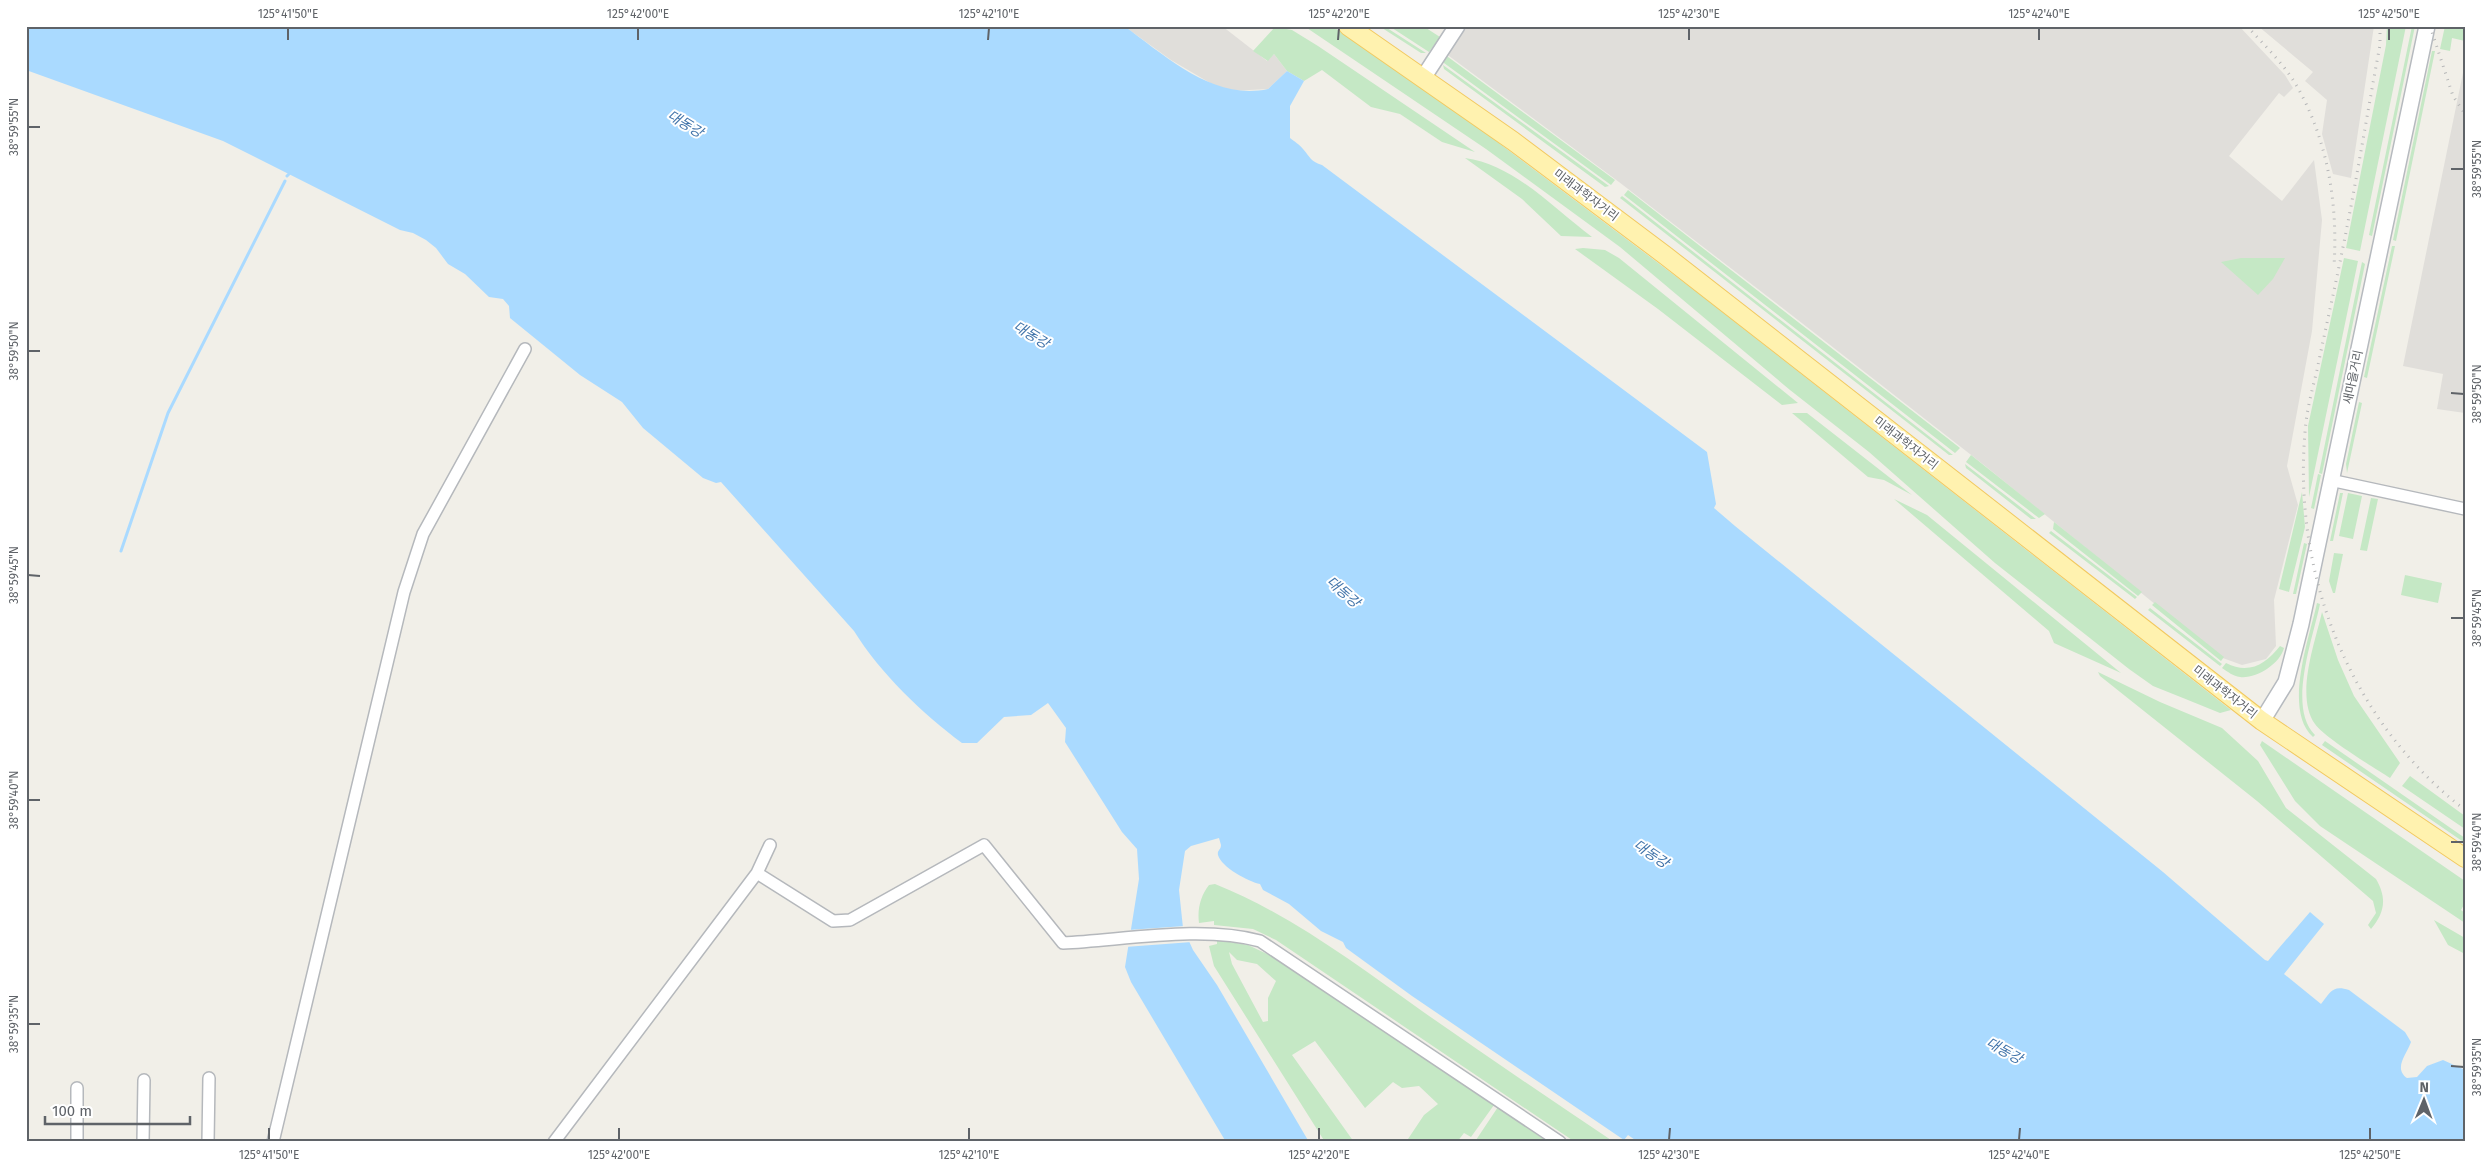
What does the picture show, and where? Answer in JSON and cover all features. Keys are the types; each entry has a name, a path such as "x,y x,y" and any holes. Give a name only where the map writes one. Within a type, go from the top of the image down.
{"main road":[{"name":"미래과학자거리","path":"1348,26 1513,141 1666,256 2262,721 2465,858"},
{"path":"1423,78 1457,26"},
{"name":"새마을거리","path":"2262,721 2286,682 2301,624 2427,26"}],"street":[{"path":"272,1142 404,592 423,534 525,349"},
{"path":"2330,480 2465,509"},
{"path":"554,1142 757,873 770,844"},
{"path":"757,873 833,921 850,920 984,844 1063,943 1200,933 1242,936 1260,941 1560,1142"},
{"path":"208,1142 209,1078"},
{"path":"143,1142 144,1080"},
{"path":"77,1142 78,1088"}],"shaded area":[{"path":"1124,26 1222,26 1267,61 1274,54 1287,71 1268,89 1230,91 1217,87 1171,60"},
{"path":"1462,26 2239,26 2285,75 2293,88 2284,97 2279,93 2229,156 2282,201 2314,160 2322,220 2312,331 2287,466 2298,505 2274,600 2276,646 2266,659 2242,665 2220,657 1984,465 1798,320 1619,182 1445,53"},
{"path":"2258,26 2374,26 2351,178 2333,174 2322,134 2327,100 2305,81 2313,72"},
{"path":"2465,63 2465,413 2437,409 2443,374 2403,366"}],"green space":[{"path":"1304,26 1332,26 1475,125 1694,290 2231,710 2220,713 2153,686 2129,669 1995,563 1869,452 1790,390 1620,247 1486,149"},
{"path":"1379,26 1384,26 1426,53 1421,53"},
{"path":"1389,26 1423,26 1440,37 1429,52"},
{"path":"2387,26 2406,26 2360,251 2346,248 2386,45"},
{"path":"2412,26 2415,26 2372,236 2369,235"},
{"path":"2445,26 2465,26 2465,41 2452,38 2450,51 2440,49"},
{"path":"1275,27 1292,30 1318,46 1475,152 1442,142 1400,114 1371,107 1322,70 1304,81 1287,71 1274,54 1268,61 1253,51"},
{"path":"2432,51 2435,51 2396,241 2393,240"},
{"path":"1444,54 1615,180 1611,185 1444,63"},
{"path":"1443,65 1609,186 1605,187 1444,69"},
{"path":"1465,158 1483,162 1517,178 1592,237 1561,236 1522,199"},
{"path":"1628,190 1960,448 1955,453 1624,195"},
{"path":"1622,196 1953,455 1949,455 1620,198"},
{"path":"2392,246 2395,246 2367,378 2364,377"},
{"path":"1575,249 1605,250 1619,258 1798,403 1782,405 1658,309"},
{"path":"2241,258 2285,258 2273,279 2258,295 2221,262"},
{"path":"2344,258 2358,261 2309,497 2308,426"},
{"path":"2362,262 2365,264 2322,474 2319,473"},
{"path":"2359,402 2362,403 2347,473 2346,464"},
{"path":"1792,413 1807,413 1912,495 1884,480 1868,477"},
{"path":"1971,455 2045,514 2039,518 1966,462"},
{"path":"1965,464 2036,519 2031,519 1966,468"},
{"path":"2318,474 2321,475 2314,509 2311,508"},
{"path":"2302,492 2305,527 2289,592 2279,589"},
{"path":"2340,493 2343,493 2333,541 2330,541"},
{"path":"2348,493 2362,496 2353,539 2339,536"},
{"path":"2371,498 2378,499 2367,551 2360,550"},
{"path":"1894,499 1927,515 2121,673 2054,643 2049,631"},
{"path":"2054,522 2142,592 2138,596 2053,529"},
{"path":"2051,531 2137,597 2135,599 2049,533"},
{"path":"2304,543 2307,544 2296,594 2293,594"},
{"path":"2334,553 2343,554 2335,593 2333,593 2329,581"},
{"path":"2405,575 2442,583 2438,603 2401,595"},
{"path":"2155,602 2224,657 2221,661 2152,605"},
{"path":"2317,603 2320,604 2304,672 2302,691 2303,708 2307,723 2315,735 2313,737 2304,725 2300,710 2299,692 2304,654"},
{"path":"2150,608 2222,664 2220,666 2148,610"},
{"path":"2322,612 2338,660 2354,696 2400,763 2390,778 2320,730 2309,712 2307,699 2308,669"},
{"path":"2280,646 2284,648 2278,660 2273,665 2253,676 2237,676 2222,668 2226,663 2242,668 2256,666 2269,658"},
{"path":"2098,672 2160,702 2222,728 2258,761 2286,808 2376,879 2382,892 2383,905 2376,923 2371,929 2368,925 2376,913 2373,901 2257,801 2100,676"},
{"path":"2262,741 2465,881 2465,903 2461,910 2465,913 2465,923 2320,826 2295,801 2260,745"},
{"path":"2325,741 2465,838 2465,843 2322,745"},
{"path":"2410,776 2465,816 2465,829 2402,786"},
{"path":"1215,884 1243,896 1297,925 1614,1142 1575,1142 1276,940 1253,929 1214,925 1214,921 1199,923 1199,907 1202,898 1209,885"},
{"path":"2434,920 2465,938 2465,954 2448,945"},
{"path":"1217,940 1248,945 1276,958 1494,1105 1471,1137 1464,1133 1457,1142 1406,1142 1424,1115 1438,1104 1419,1086 1402,1088 1393,1082 1365,1108 1315,1041 1292,1055 1354,1142 1325,1142 1214,966 1209,946 1217,944","holes":["1229,952 1237,960 1257,964 1276,981 1268,998 1268,1021 1263,1022 1232,964"]},
{"path":"1498,1107 1548,1142 1476,1140"}],"water":[{"name":"대동강","path":"26,26 1124,26 1191,73 1209,82 1228,88 1248,91 1268,89 1287,71 1304,81 1290,106 1290,138 1313,161 1322,165 1707,452 1716,504 1714,508 1735,526 2163,872 2265,960 2268,961 2310,912 2324,924 2284,974 2321,1004 2335,989 2349,990 2405,1032 2411,1042 2402,1061 2401,1070 2407,1078 2417,1077 2427,1066 2443,1060 2465,1070 2465,1142 1638,1142 1628,1135 1624,1140 1412,996 1346,948 1343,942 1321,931 1289,904 1263,890 1260,884 1230,869 1220,860 1218,855 1221,845 1219,838 1191,846 1185,851 1179,890 1183,928 1193,950 1217,985 1309,1142 1226,1142 1131,982 1125,967 1139,879 1137,849 1122,832 1065,742 1066,728 1048,703 1031,715 1004,717 977,743 962,743 932,719 889,677 854,631 721,482 716,483 703,478 643,428 622,402 580,375 510,318 509,306 503,299 489,297 465,274 448,264 436,248 426,240 413,233 400,230 223,141 26,70"}],"pier":[{"path":"1185,926 1192,942 1125,947 1128,930"}],"waterway":[{"path":"121,551 168,413 285,181"}],"railway":[{"path":"2247,26 2287,71 2298,88 2317,130 2329,174 2332,197 2335,243 2334,266"},
{"path":"2380,26 2380,45 2352,201 2306,422 2303,477 2308,532 2318,586 2336,637 2359,686 2389,732 2424,774 2465,810"},
{"path":"2430,26 2453,96 2465,114"}]}
